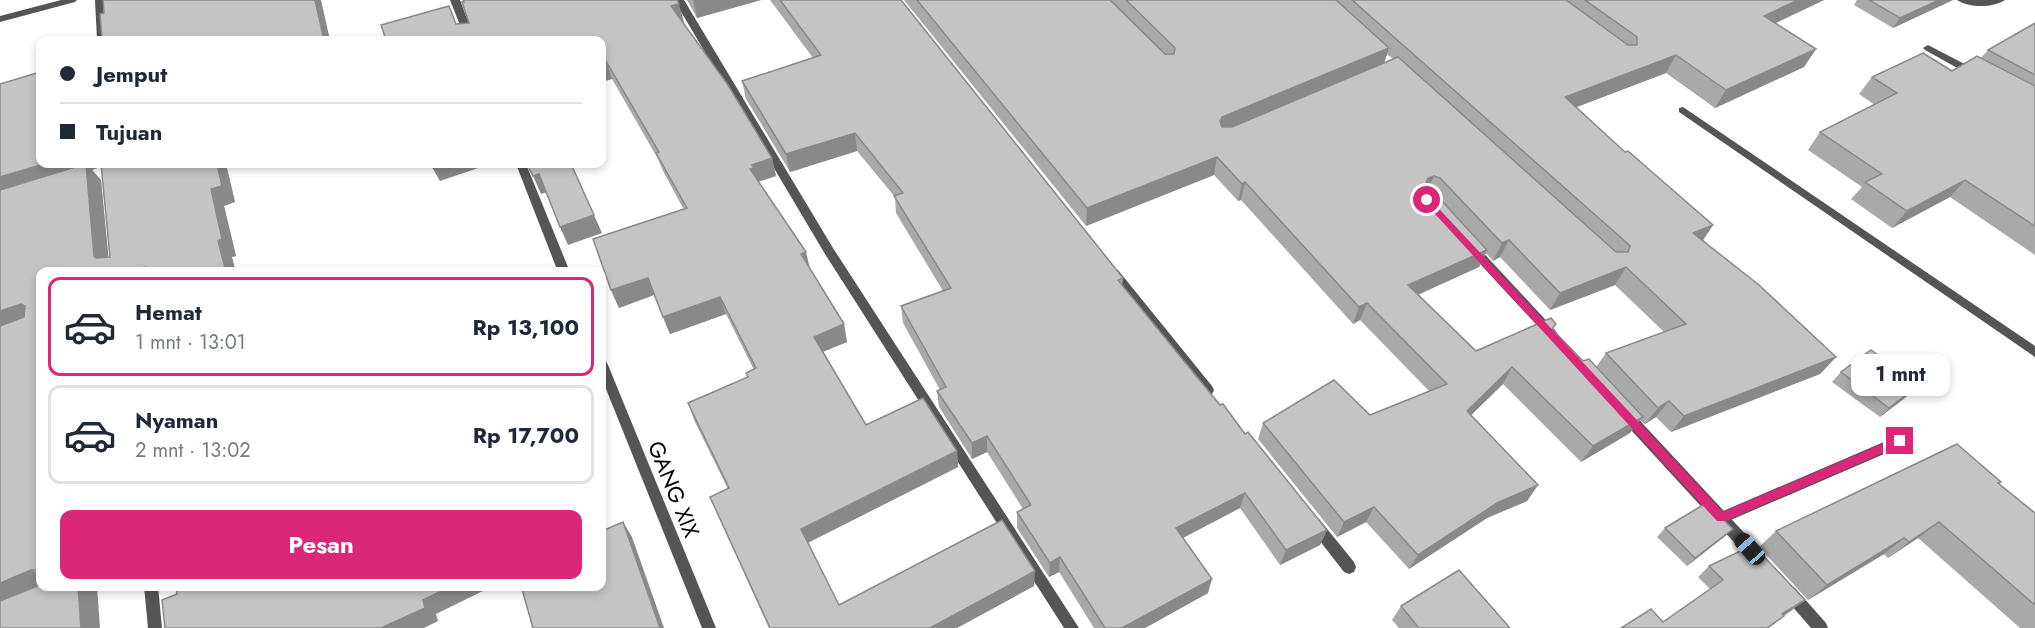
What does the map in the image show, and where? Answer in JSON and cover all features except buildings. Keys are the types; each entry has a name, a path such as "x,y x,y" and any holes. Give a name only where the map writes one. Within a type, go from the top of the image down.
{"street":[{"path":"0,19 72,0"},
{"path":"100,0 102,36"},
{"path":"455,0 469,36"},
{"path":"679,0 829,251 1072,628"},
{"path":"1962,0 1986,4 2000,0"},
{"path":"1928,48 1986,81"},
{"path":"1683,110 2035,352"},
{"path":"523,168 562,267"},
{"path":"1467,243 1562,346"},
{"path":"1104,260 1215,400"},
{"name":"GANG XIX","path":"606,375 709,628"},
{"path":"1618,406 1768,569"},
{"path":"1721,518 1900,441"},
{"path":"1305,511 1349,567"},
{"path":"1783,586 1821,628"},
{"path":"151,591 155,628"}],"route":[{"path":"1427,200 1721,518 1900,441"}]}
